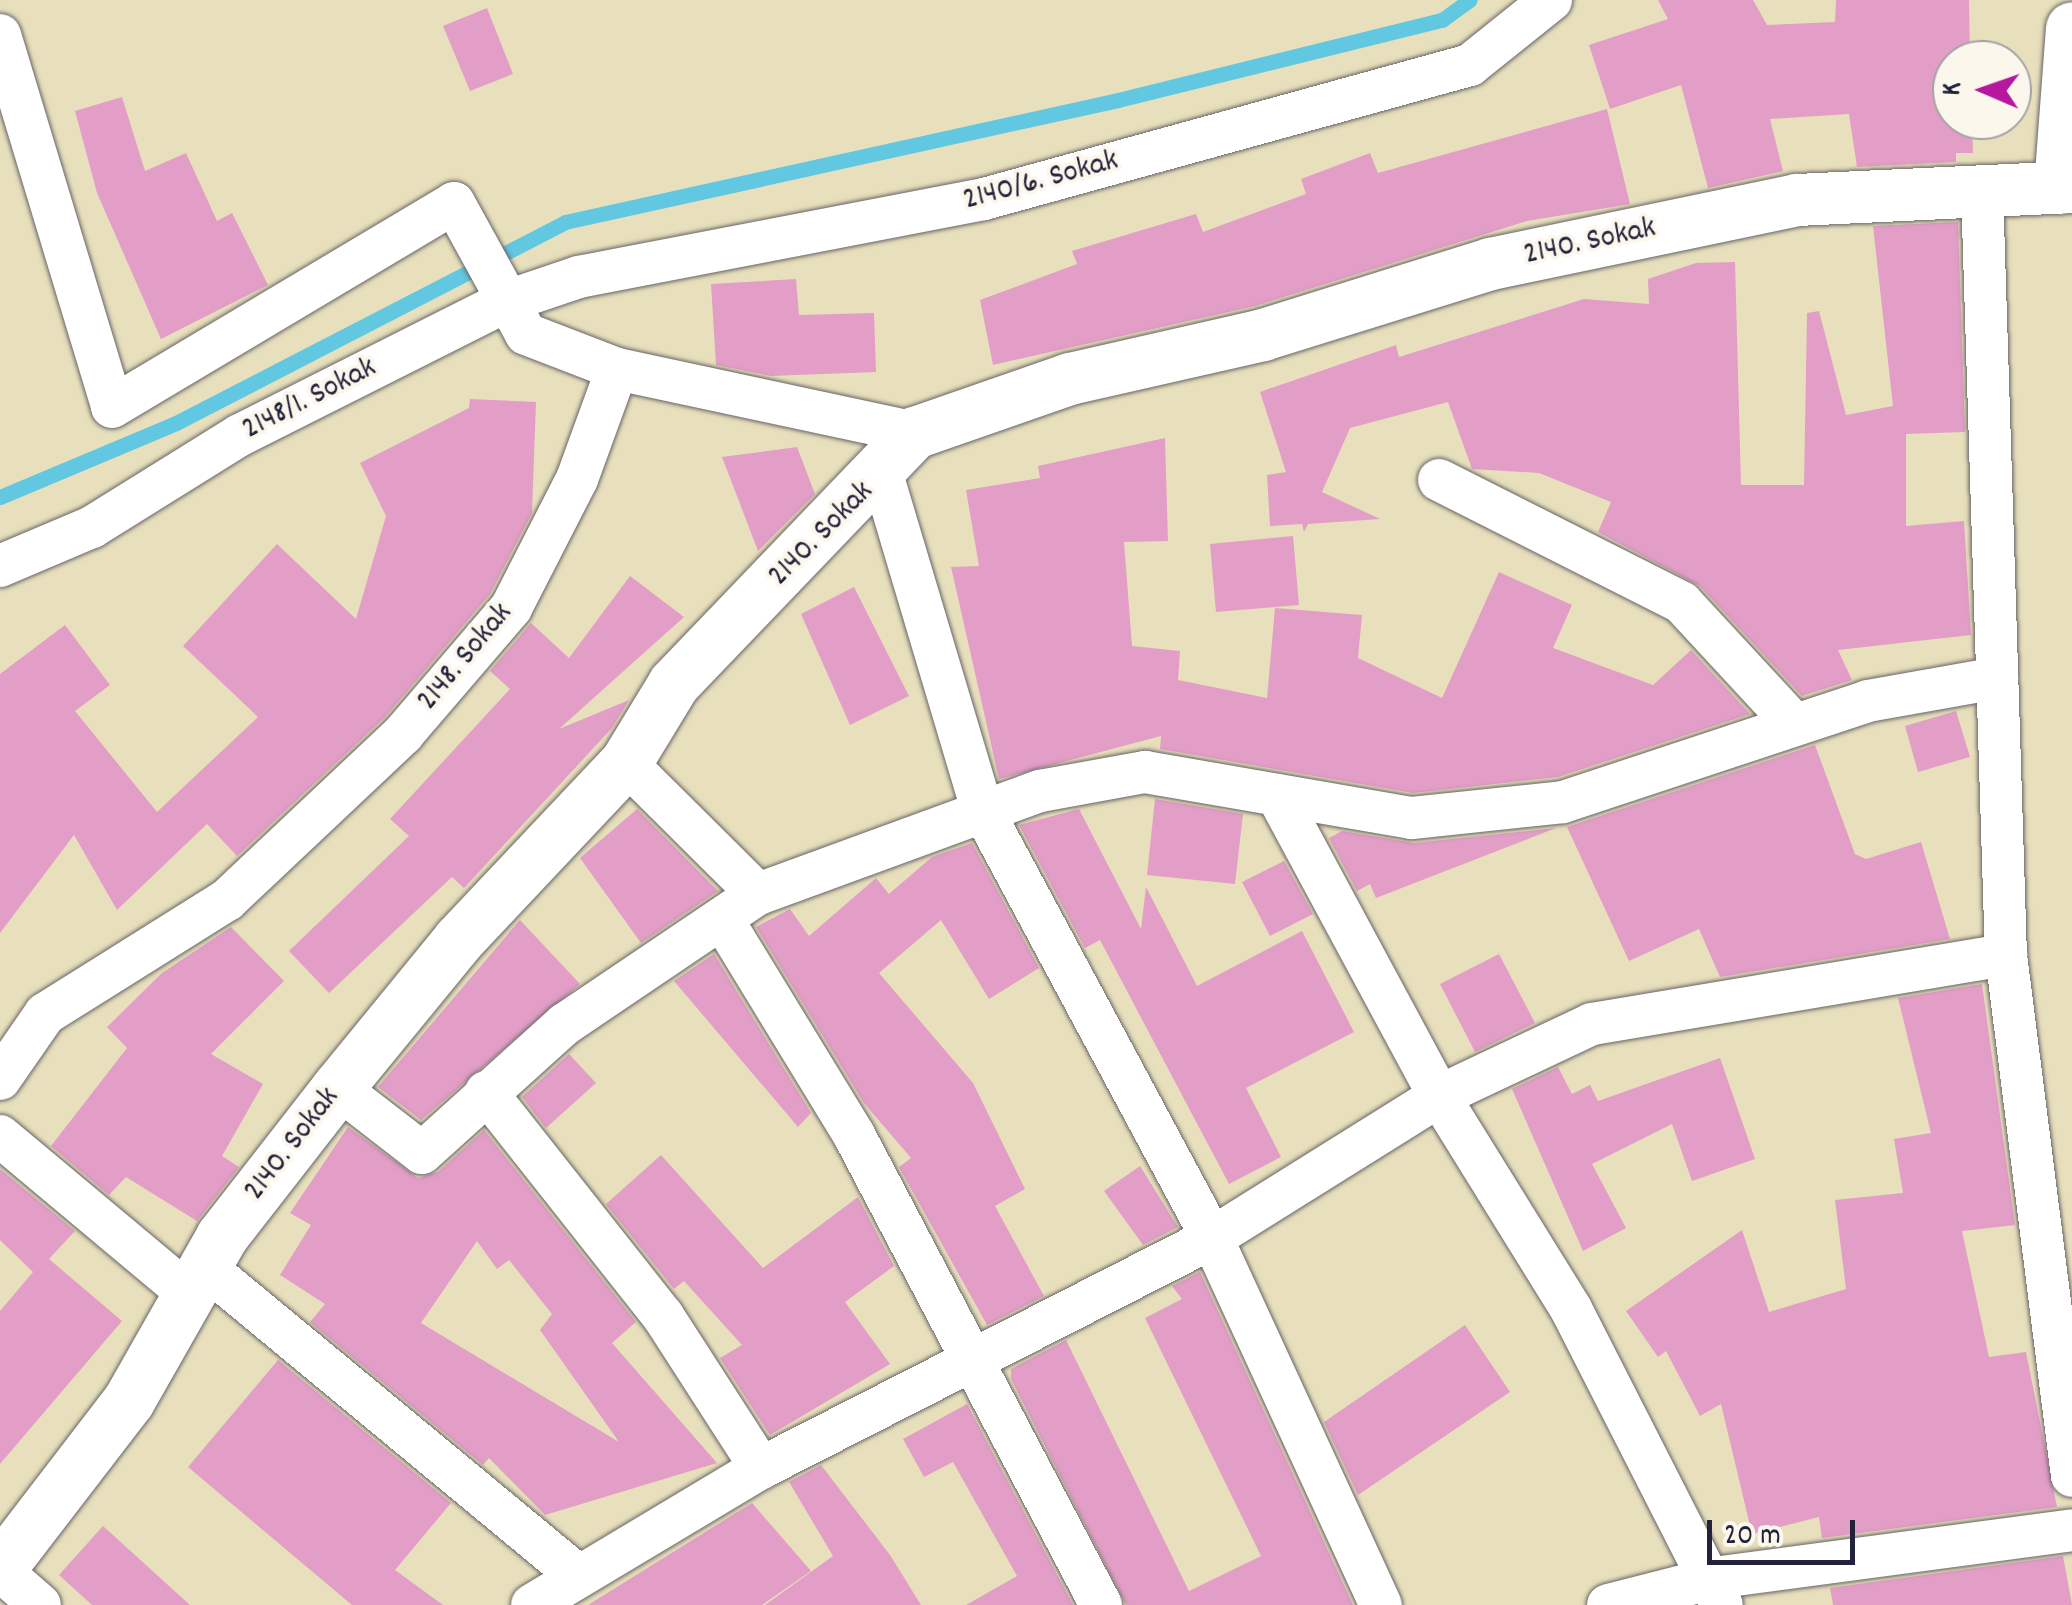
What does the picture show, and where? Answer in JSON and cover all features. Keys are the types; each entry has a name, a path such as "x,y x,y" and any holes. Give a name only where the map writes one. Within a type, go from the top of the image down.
{"street":[{"name":"2140/6. Sokak","path":"505,302 580,276 984,199 1470,65 1551,0"},
{"path":"2066,188 2072,28"},
{"path":"0,35 112,407 454,204 526,334 617,368 915,433"},
{"name":"2140. Sokak","path":"0,1569 129,1401 198,1281 338,1088 459,940 626,763 674,684 882,474 915,433 1070,379 1263,335 1491,264 1797,200 2066,188"},
{"path":"1982,190 2006,955 2072,1476"},
{"name":"2148/1. Sokak","path":"0,566 92,527 240,435 505,302"},
{"name":"2148. Sokak","path":"0,1079 45,1014 227,900 318,822 439,692 511,608 577,478 617,368"},
{"path":"882,474 982,809 1212,1238 1380,1605"},
{"path":"1440,480 1682,603 1794,724"},
{"path":"338,1088 422,1154 565,1024 724,922 758,894 982,809 1145,772 1412,818 1562,802 1794,724 1997,678"},
{"path":"626,763 758,894"},
{"path":"1277,795 1438,1096 1571,1309 1718,1592"},
{"path":"724,922 854,1136 1102,1605"},
{"path":"0,1136 198,1281 550,1595 761,1468 973,1356 1212,1238 1438,1096 1592,1024 2006,955"},
{"path":"486,1092 642,1287 761,1468"},
{"path":"1608,1605 1718,1592 2072,1530"},
{"path":"0,1569 40,1605"}],"building":[{"path":"1658,0 1753,0 1767,25 1835,22 1836,0 1969,0 1970,40 1932,40 1932,140 1973,140 1973,153 1956,153 1956,162 1857,167 1849,114 1770,119 1783,171 1708,188 1681,85 1610,109 1589,45 1668,19"},
{"path":"487,8 513,74 470,91 443,26"},
{"path":"122,97 145,171 186,153 217,221 232,213 268,285 161,339 97,193 75,111"},
{"path":"1607,109 1630,204 1527,221 1255,306 993,365 980,300 1077,264 1072,251 1196,214 1203,232 1306,194 1301,179 1370,153 1378,173"},
{"path":"1958,222 1965,432 1906,434 1906,526 1964,521 1971,635 1838,650 1852,680 1802,696 1700,586 1598,532 1611,502 1539,473 1472,469 1448,402 1350,428 1322,492 1380,519 1308,524 1304,532 1302,524 1270,526 1267,475 1286,472 1260,392 1396,345 1399,357 1584,299 1649,304 1648,279 1696,263 1735,262 1741,485 1804,485 1807,313 1819,311 1846,415 1893,406 1873,226"},
{"path":"796,279 799,315 874,313 876,372 771,376 716,365 711,284"},
{"path":"470,399 536,402 532,513 490,594 385,717 237,856 207,824 117,910 74,835 0,933 0,674 65,625 110,685 75,711 157,812 258,717 183,646 277,544 356,619 386,516 360,463 469,408"},
{"path":"1165,438 1168,541 1124,542 1132,646 1180,651 1178,680 1267,698 1275,608 1362,615 1358,658 1442,698 1499,572 1572,605 1553,648 1653,685 1691,650 1750,714 1558,777 1413,793 1160,749 1161,736 999,779 951,567 979,566 966,490 1040,478 1038,466"},
{"path":"797,447 815,494 758,551 722,457"},
{"path":"1293,536 1299,605 1216,612 1210,544"},
{"path":"630,576 684,617 559,729 629,700 612,728 464,888 452,877 329,993 289,951 409,836 390,819 510,689 490,671 531,623 569,658"},
{"path":"854,587 909,696 850,725 801,614"},
{"path":"1956,711 1970,757 1918,772 1905,726"},
{"path":"1815,745 1855,854 1866,859 1921,842 1950,939 1720,977 1699,929 1629,961 1567,827"},
{"path":"1155,799 1243,814 1235,884 1147,875"},
{"path":"637,809 718,891 641,943 580,858"},
{"path":"1079,809 1141,929 1146,887 1197,986 1302,931 1354,1032 1246,1088 1281,1157 1229,1184 1100,940 1085,948 1019,825"},
{"path":"1556,828 1376,898 1370,884 1357,891 1329,838 1342,831 1414,843"},
{"path":"972,843 1039,968 989,999 941,920 879,973 973,1083 1025,1189 995,1206 1044,1296 987,1325 899,1167 911,1158 864,1103 756,927 790,909 809,936 876,878 889,894 932,857"},
{"path":"1284,861 1313,914 1270,936 1242,882"},
{"path":"520,920 580,984 421,1120 378,1087"},
{"path":"231,927 284,981 211,1054 263,1084 222,1156 239,1167 197,1221 126,1177 109,1195 51,1146 127,1048 107,1027 162,973"},
{"path":"714,954 811,1113 798,1127 674,981"},
{"path":"1499,954 1535,1023 1475,1052 1440,984"},
{"path":"1982,984 2015,1225 1962,1231 1989,1357 2026,1352 2057,1507 1822,1538 1819,1517 1752,1534 1721,1404 1700,1416 1666,1351 1658,1357 1626,1311 1742,1230 1769,1312 1846,1289 1835,1200 1903,1193 1894,1139 1931,1133 1898,998"},
{"path":"569,1054 596,1083 546,1128 522,1097"},
{"path":"1720,1058 1755,1159 1692,1181 1672,1124 1592,1164 1626,1228 1583,1251 1512,1089 1558,1067 1572,1094 1590,1085 1598,1101"},
{"path":"348,1127 418,1178 438,1172 484,1130 636,1322 612,1343 717,1463 545,1515 489,1458 483,1465 310,1322 325,1304 280,1275 311,1225 290,1213","holes":["477,1241 497,1269 509,1260 552,1314 540,1330 619,1442 421,1323"]},
{"path":"661,1155 763,1268 858,1197 894,1266 845,1302 890,1364 770,1435 720,1358 742,1345 684,1281 674,1289 606,1204"},
{"path":"1140,1166 1178,1227 1143,1245 1104,1191"},
{"path":"0,1169 75,1231 49,1259 122,1321 0,1464 0,1311 33,1272 0,1240"},
{"path":"1200,1272 1353,1605 1126,1605 1011,1379 1011,1369 1066,1340 1189,1591 1261,1556 1145,1318 1182,1299 1172,1286"},
{"path":"1465,1325 1510,1392 1358,1495 1324,1422"},
{"path":"278,1360 451,1503 395,1570 443,1605 352,1605 188,1467"},
{"path":"967,1404 1073,1605 966,1605 1017,1576 953,1462 924,1477 903,1439"},
{"path":"821,1465 890,1555 921,1605 765,1605 833,1556 789,1482"},
{"path":"752,1503 811,1571 762,1605 588,1605"},
{"path":"103,1526 190,1605 92,1605 59,1575"},
{"path":"2063,1556 2072,1605 1833,1605 1830,1588"}],"waterway":[{"path":"0,497 176,423 565,222 1118,100 1442,20 1470,0"}]}
